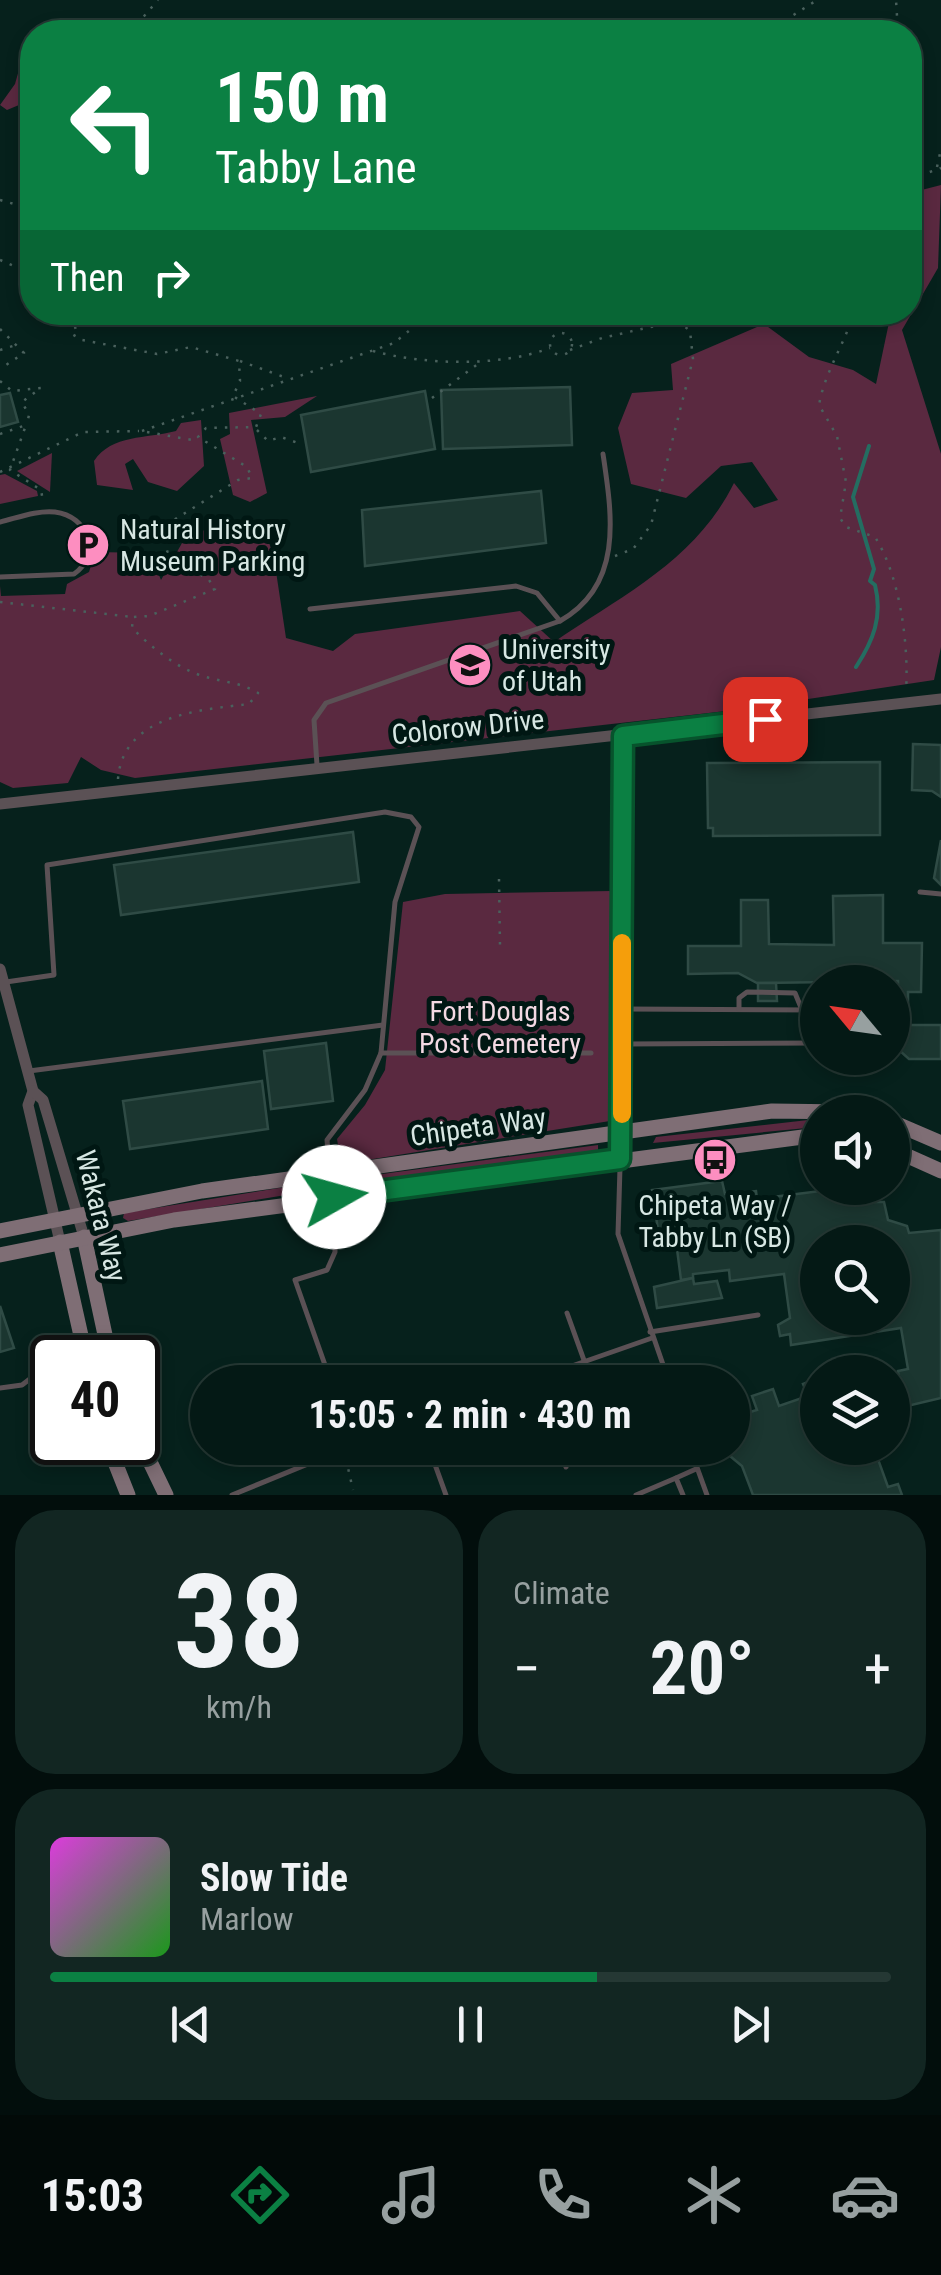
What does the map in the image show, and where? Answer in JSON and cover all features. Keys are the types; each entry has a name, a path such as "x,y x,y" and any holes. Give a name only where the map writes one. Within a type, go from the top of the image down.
{"street":[{"name":"Colorow Drive","path":"0,804 941,699"},
{"path":"622,1133 623,736"},
{"name":"Wakara Way","path":"1,979 28,1072 32,1091 28,1106 60,1242 76,1335"},
{"name":"Wakara Way","path":"32,1091 43,1100 79,1214 105,1335"},
{"name":"Chipeta Way","path":"0,1231 53,1218 332,1172 772,1112 800,1112"},
{"path":"910,1129 941,1142"},
{"name":"Chipeta Way","path":"0,1256 60,1242 334,1197 800,1137"},
{"path":"910,1157 941,1171"},
{"path":"117,1465 128,1495"},
{"path":"152,1465 166,1495"}],"lane":[{"path":"318,768 314,720 326,703 560,621 595,588 609,558 612,520 603,454"},
{"path":"0,522 46,512 66,514 84,528 91,548 82,569 63,577 0,578"},
{"path":"310,609 516,586 536,593 560,621"},
{"path":"1,979 54,974 47,865 385,812 411,817 419,828 395,902 381,1053 365,1090 328,1140 335,1252 327,1270 296,1280 325,1365"},
{"path":"920,892 941,894"},
{"path":"738,1009 742,994 780,992 800,996"},
{"path":"622,1009 800,1010"},
{"path":"28,1072 383,1026"},
{"path":"622,1044 800,1043"},
{"path":"381,1053 591,1054"},
{"path":"622,1133 618,1234 662,1365"},
{"path":"568,1313 585,1363"},
{"path":"580,1365 651,1335 758,1315"},
{"path":"0,1388 22,1384 30,1378"},
{"path":"232,1495 305,1465"},
{"path":"435,1465 446,1495"},
{"path":"695,1465 707,1495"},
{"path":"636,1495 696,1469"},
{"path":"676,1478 683,1495"}],"path":[{"path":"141,20 158,0"},
{"path":"785,20 817,0"},
{"path":"939,169 941,149"},
{"path":"85,325 74,328 72,334 82,340 157,354 191,347 287,378"},
{"path":"142,431 233,396 372,351 400,340 417,325"},
{"path":"372,351 422,360 479,362 550,348 561,355 665,325"},
{"path":"609,558 633,549 651,526 694,359 694,337 684,325"},
{"path":"850,325 845,344 824,378 819,405 837,436 846,482 840,518 846,527 876,537 890,572 906,658 907,702"},
{"path":"0,329 18,344 24,355 0,369"},
{"path":"550,348 552,337 562,334 571,340 570,350"},
{"path":"0,350 18,344"},
{"path":"233,396 240,381 239,361"},
{"path":"432,398 479,362"},
{"path":"0,381 10,390 41,388 22,402 29,415 10,470"},
{"path":"233,396 260,414 256,427"},
{"path":"0,434 26,425"},
{"path":"200,442 206,428 256,427"},
{"path":"256,427 268,441 280,438 298,443"},
{"path":"0,472 82,432 142,431 200,442 247,467 252,478 238,480 161,528 168,554 215,588 149,616 134,617 0,602"},
{"path":"10,470 41,490 46,512"},
{"path":"116,792 119,761 135,738 159,721 249,704 258,693 245,685 196,674 151,647 132,628 134,617"},
{"path":"499,879 500,946"},
{"path":"347,1465 353,1490"}],"green space":[{"path":"20,66 20,106 7,110 0,105 15,84"},
{"path":"941,185 938,268 922,296 922,190"},
{"path":"762,325 809,357 853,370 876,384 888,325 905,325 902,330 941,454 941,647 934,680 735,710 135,778 101,770 81,757 68,783 13,788 0,782 0,586 1,596 65,594 67,584 89,572 95,552 150,553 161,580 186,536 234,521 264,527 274,558 286,638 333,651 355,634 520,611 554,642 679,555 700,534 734,483 754,508 778,500 752,462 721,466 686,498 631,484 618,428 632,393 673,390 671,364"},
{"path":"317,396 285,417 251,420 267,493 250,502 233,495 220,439 230,434 229,413"},
{"path":"201,420 204,466 177,491 148,482 133,459 125,464 133,490 97,485 94,461 110,446 176,431 181,423"},
{"path":"52,453 50,492 17,471"},
{"path":"0,475 37,491 38,496 0,504"},
{"name":"Fort Douglas Post Cemetery","path":"611,891 610,1121 367,1160 348,1161 340,1157 337,1139 365,1105 385,1070 403,902 445,894"},
{"path":"800,1121 800,1129 653,1143 656,1137"},
{"path":"598,1145 598,1154 360,1187 354,1183 360,1177"},
{"path":"304,1184 310,1191 128,1221 123,1218 124,1213"}],"building":[{"path":"570,387 572,445 443,449 441,390"},
{"path":"425,391 435,449 311,472 301,415"},
{"path":"10,393 18,422 0,427 0,395"},
{"path":"541,491 546,543 365,566 362,510"},
{"path":"913,744 941,745 941,797 932,791 912,790"},
{"path":"880,762 880,835 713,836 713,828 708,828 707,763"},
{"path":"353,832 359,882 121,915 114,865"},
{"path":"941,840 941,885 934,878"},
{"path":"883,895 883,943 922,943 921,992 910,992 910,965 800,965 800,982 757,983 738,973 688,974 688,946 741,946 741,900 768,900 769,944 834,945 833,896"},
{"path":"758,983 776,983 777,1001 758,1001"},
{"path":"910,1025 941,1025 941,1059 910,1059"},
{"path":"326,1043 333,1101 271,1109 264,1051"},
{"path":"262,1081 268,1129 130,1149 123,1101"},
{"path":"722,1181 725,1194 756,1191 757,1199 800,1194 800,1205 885,1205 888,1220 904,1225 800,1225 800,1335 856,1335 791,1345 790,1334 780,1336 778,1325 790,1318 784,1274 730,1281 729,1270 693,1274 693,1278 681,1280 677,1249 661,1250 652,1190"},
{"path":"941,1230 941,1398 910,1405 910,1355 906,1355 902,1335 910,1335 910,1233"},
{"path":"693,1278 694,1284 717,1281 722,1298 657,1308 654,1287"},
{"path":"0,1306 14,1348 0,1352"},
{"path":"773,1389 779,1406 800,1399 800,1465 880,1465 888,1487 898,1484 902,1495 753,1495 741,1465 750,1465 750,1412 757,1410 752,1396"}],"waterway":[{"path":"856,667 872,638 878,608 875,585 870,581 874,569 853,497 869,446"}],"slow traffic":[{"path":"622,943 622,1114"}],"place":[{"name":"Natural History Museum Parking","path":"88,545"},
{"name":"University of Utah","path":"470,665"},
{"name":"Chipeta Way / Tabby Ln (SB)","path":"715,1160"}],"route":[{"path":"334,1197 620,1159 623,736 765,719"}]}
